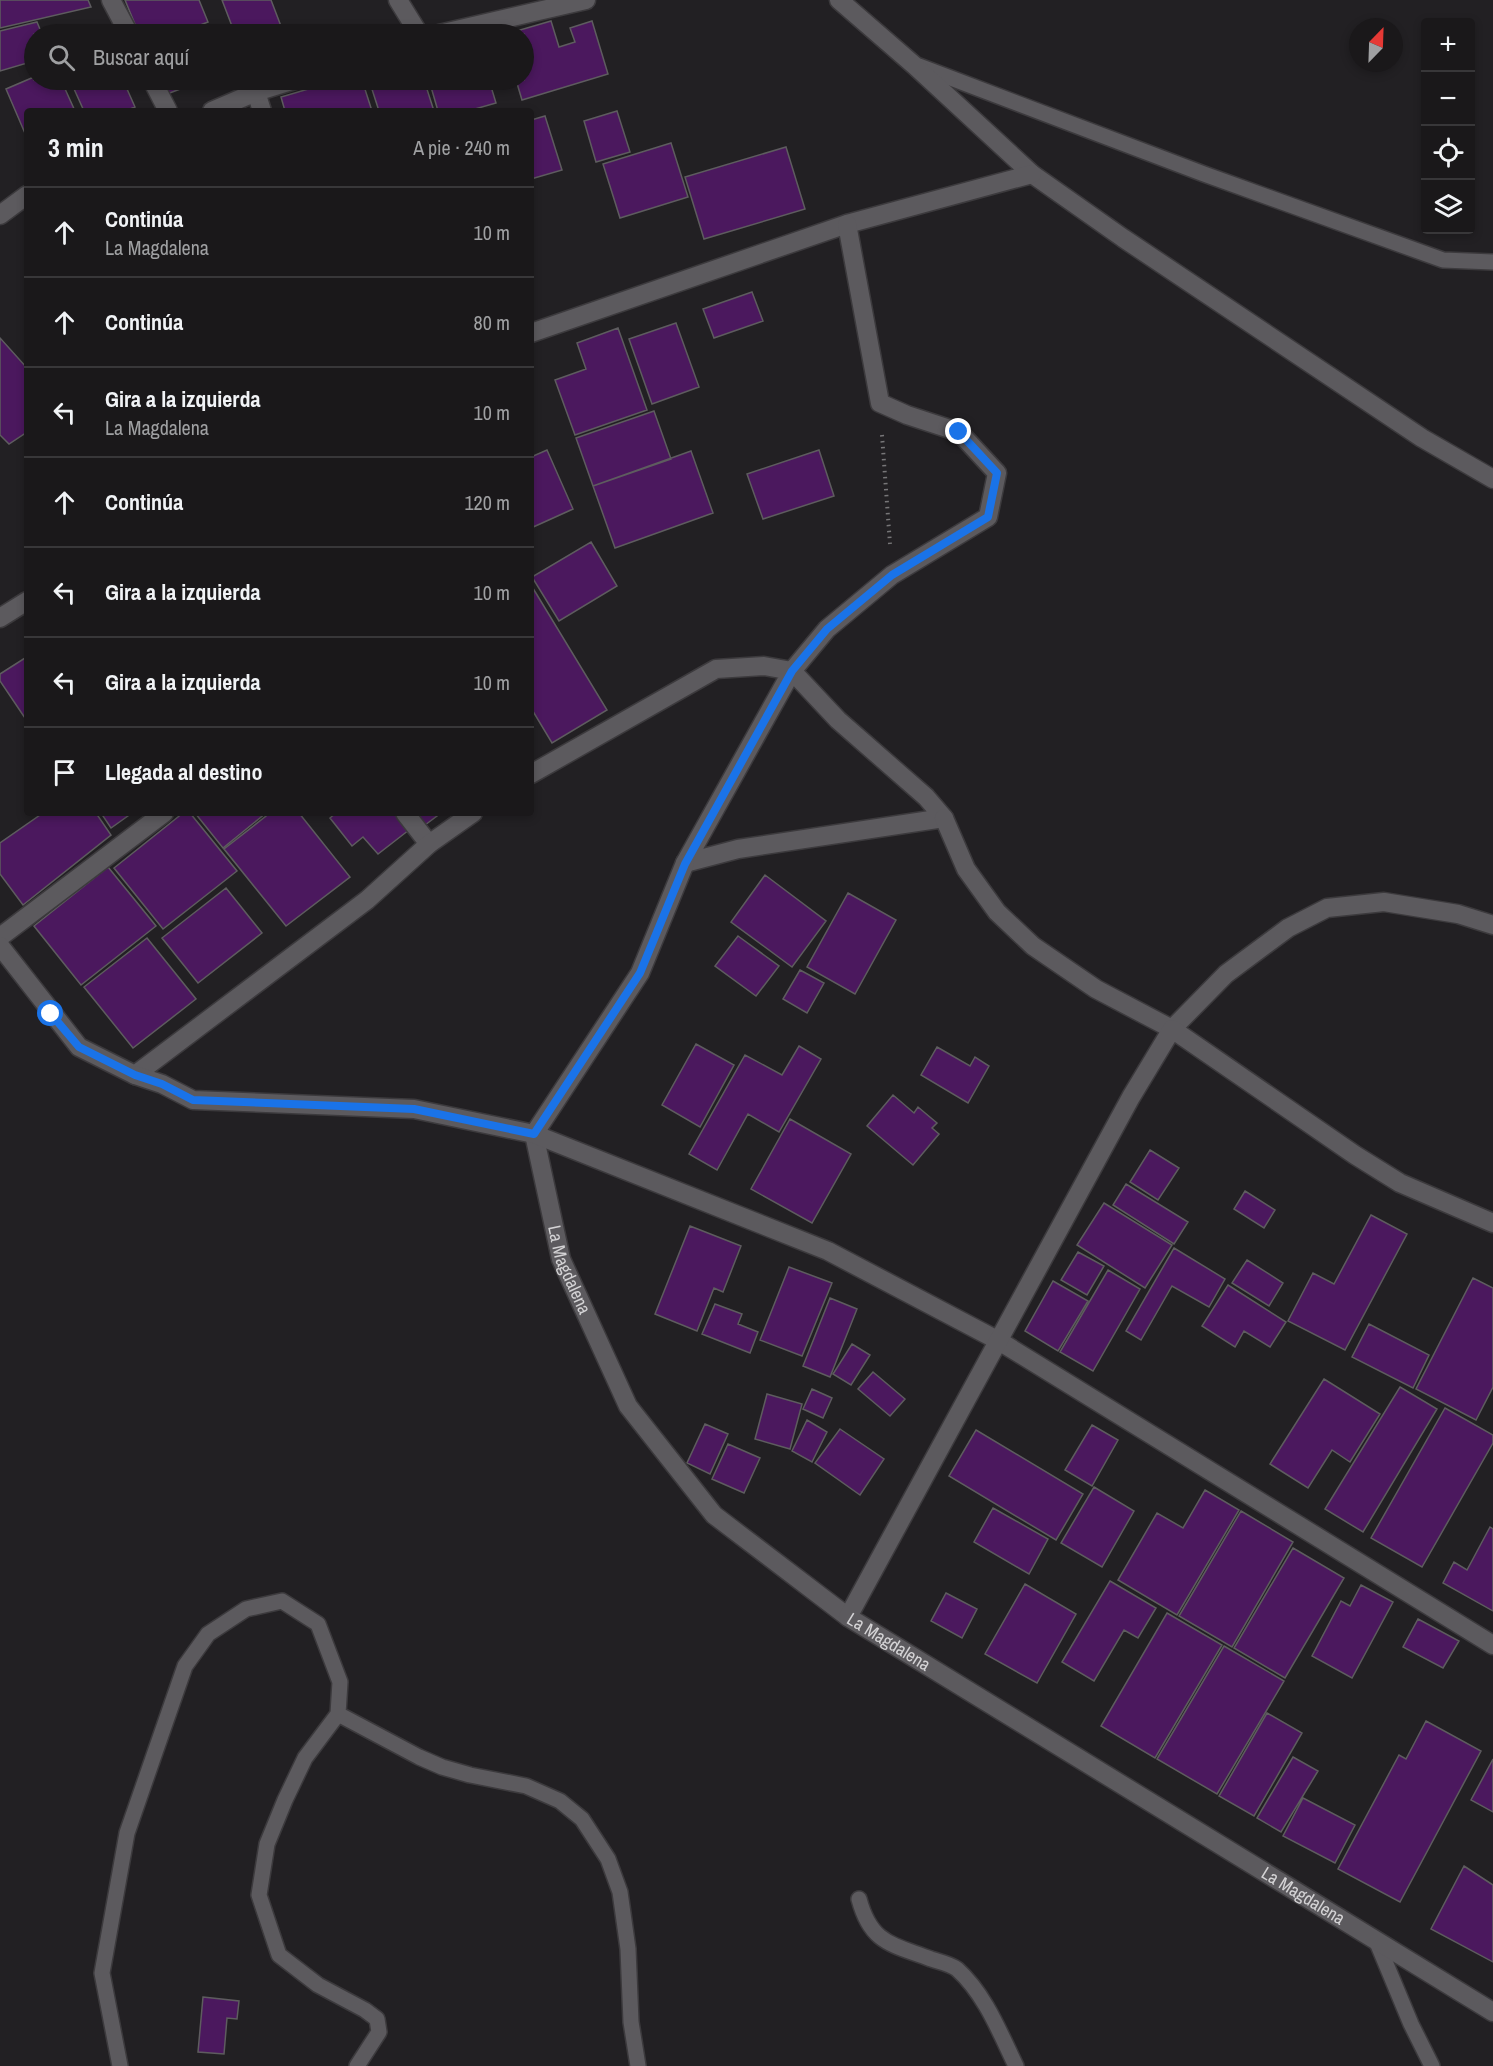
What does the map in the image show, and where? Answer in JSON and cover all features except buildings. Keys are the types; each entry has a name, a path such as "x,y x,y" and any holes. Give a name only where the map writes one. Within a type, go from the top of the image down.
{"street":[{"path":"111,0 124,24"},
{"path":"398,0 413,24"},
{"path":"483,24 586,0"},
{"path":"839,0 914,65 1032,174 1123,238 1412,431 1493,480"},
{"path":"157,90 166,108"},
{"path":"219,108 262,90"},
{"path":"256,92 261,108"},
{"path":"534,332 848,224 1032,174"},
{"path":"0,215 24,197"},
{"path":"534,1134 640,973 685,864 792,671 827,629 892,575 988,517 997,473 959,432 907,415 880,403 848,224"},
{"path":"0,618 24,603"},
{"path":"534,772 716,669 764,666 792,671 838,720 926,797 944,818 966,869 997,912 1033,946 1096,989 1172,1029 1355,1155 1400,1183 1493,1222"},
{"path":"0,937 160,816"},
{"path":"407,816 429,844"},
{"path":"135,1075 367,900 429,844 468,816"},
{"path":"685,864 738,849 944,818"},
{"path":"848,1617 1131,1097 1172,1029 1226,974 1288,928 1327,908 1384,902 1458,914 1493,925"},
{"path":"0,945 79,1047 96,1057 135,1075 162,1084 193,1100 414,1109 534,1134 828,1251 999,1341 1493,1645"},
{"name":"La Magdalena","path":"534,1134 561,1259 628,1406 714,1515 848,1617 1493,2012"}],"lane":[{"path":"914,65 1192,170 1443,260 1493,262"},
{"path":"120,2066 102,1973 127,1833 185,1666 208,1634 246,1609 282,1601 318,1623 340,1682 338,1714 305,1758 285,1800 267,1844 259,1895 279,1955 318,1985 366,2010 377,2019 379,2032 357,2066"},
{"path":"338,1714 442,1767 526,1786 560,1801 582,1819 608,1858 620,1892 628,1949 632,2022 638,2066"},
{"path":"859,1899 864,1919 883,1941 954,1967 970,1981 985,2003 1016,2066"},
{"path":"1376,1940 1411,2024 1432,2066"}],"path":[{"path":"880,403 892,575"}],"route":[{"path":"51,1014 79,1047 96,1057 135,1075 162,1084 193,1100 414,1109 534,1134 640,973 685,864 792,671 827,629 892,575 988,517 997,473 959,432"}]}
